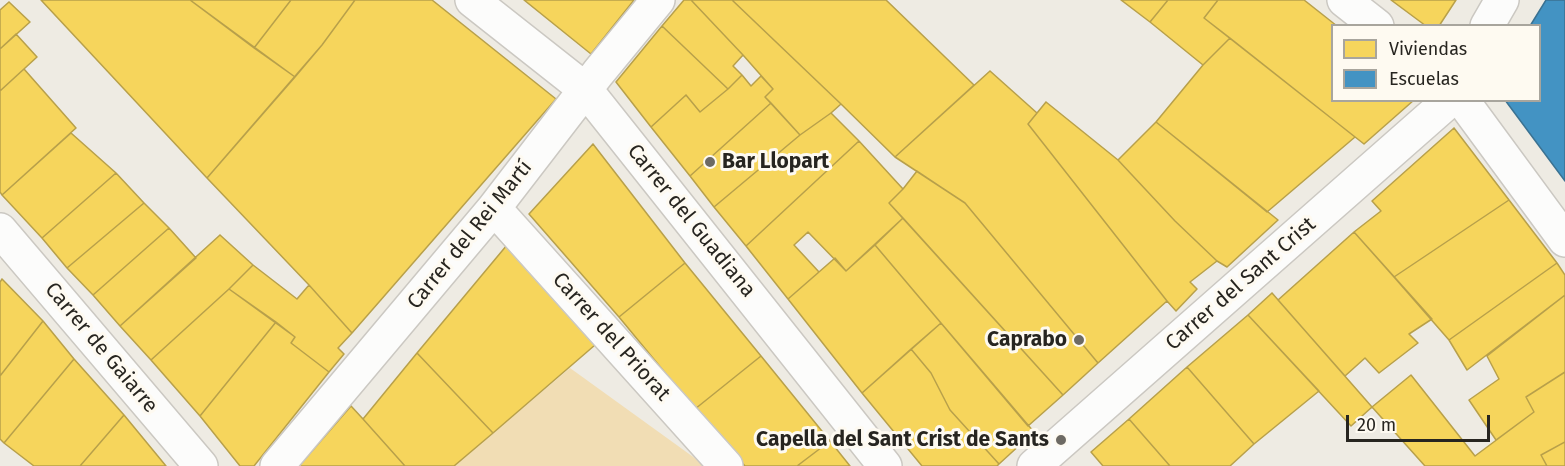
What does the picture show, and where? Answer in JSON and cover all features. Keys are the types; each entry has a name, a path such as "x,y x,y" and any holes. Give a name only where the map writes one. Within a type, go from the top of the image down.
{"street":[{"name":"Carrer del Guadiana","path":"472,0 586,90 885,466"},
{"name":"Carrer del Rei Martí","path":"276,466 494,208 598,73 658,0"},
{"path":"1344,0 1374,24"},
{"path":"1488,24 1502,0"},
{"name":"Carrer del Sant Crist","path":"1034,466 1445,102"},
{"path":"1463,102 1565,240"},
{"name":"Carrer del Priorat","path":"494,208 726,466"},
{"name":"Carrer de Gaiarre","path":"1,232 201,466"}],"shaded area":[{"path":"570,368 703,464 701,466 454,466"}],"building: Viviendas":[{"path":"41,0 190,0 295,77 207,178"},
{"path":"190,0 291,0 254,48"},
{"path":"291,0 355,0 295,77 254,48"},
{"path":"355,0 432,0 556,99 352,333 207,178 322,45"},
{"path":"524,0 634,0 591,54"},
{"path":"684,0 691,0 743,55 733,66 742,75 728,89 662,26"},
{"path":"691,0 732,0 841,104 800,135 765,97 773,89"},
{"path":"732,0 886,0 974,85 895,157"},
{"path":"1121,0 1168,0 1150,22"},
{"path":"1168,0 1218,0 1204,18 1230,38 1203,65 1150,22"},
{"path":"1218,0 1304,0 1334,24 1331,24 1331,102 1412,102 1364,144 1204,18"},
{"path":"1391,0 1456,0 1440,24 1423,24"},
{"path":"9,2 30,22 0,49 0,10"},
{"path":"662,26 728,89 700,112 686,95 651,127 616,82"},
{"path":"16,34 37,57 0,91 0,49"},
{"path":"1230,38 1355,137 1267,212 1156,122 1203,65"},
{"path":"24,69 76,128 2,195 0,192 0,91"},
{"path":"990,71 1037,113 1028,124 1167,301 1098,363 965,203 895,157"},
{"path":"742,75 751,86 761,76 773,89 765,97 771,103 690,176 651,127 686,95 700,112"},
{"path":"1046,102 1118,160 1175,221 1217,261 1190,282 1197,289 1176,311 1028,124"},
{"path":"771,103 800,135 714,207 690,176"},
{"path":"831,113 859,141 746,246 714,207 800,135"},
{"path":"1156,122 1278,220 1227,267 1217,261 1175,221 1118,160"},
{"path":"1454,128 1509,200 1394,277 1354,232 1381,211 1372,201"},
{"path":"71,133 116,173 42,238 2,195"},
{"path":"859,141 903,189 889,203 903,218 846,271 808,232 794,245 819,272 788,299 746,246"},
{"path":"593,144 685,263 619,317 529,214"},
{"path":"917,171 965,203 1098,363 1063,395 889,203"},
{"path":"116,173 144,203 67,268 42,238"},
{"path":"1509,200 1557,263 1449,340 1394,277"},
{"path":"144,203 169,228 93,295 67,268"},
{"path":"903,218 1063,395 1028,426 875,245"},
{"path":"169,228 196,258 120,326 93,295"},
{"path":"1354,232 1432,319 1409,334 1418,343 1379,373 1365,358 1345,376 1278,300"},
{"path":"220,235 253,265 151,360 120,326"},
{"path":"507,245 595,345 493,433 417,353"},
{"path":"875,245 941,323 862,393 788,299 835,258 846,271"},
{"path":"685,263 761,356 695,409 619,317"},
{"path":"1557,263 1565,275 1565,295 1467,370 1449,340"},
{"path":"253,265 297,299 309,285 352,333 338,348 344,354 329,372 291,343 295,337 229,289"},
{"path":"2,279 43,321 0,376 0,282"},
{"path":"229,289 276,322 200,416 151,360"},
{"path":"1272,293 1372,407 1351,426 1248,315"},
{"path":"1565,295 1565,372 1526,397 1534,412 1496,440 1469,400 1499,379 1487,356"},
{"path":"1248,315 1319,391 1254,444 1187,367"},
{"path":"43,321 74,359 4,443 0,439 0,376"},
{"path":"276,322 295,337 291,343 329,372 254,466 240,466 200,416"},
{"path":"941,323 1034,432 999,464 950,410 931,373 911,349"},
{"path":"911,349 931,373 950,410 999,464 997,466 922,466 862,393"},
{"path":"417,353 493,433 454,466 405,466 363,419"},
{"path":"761,356 830,441 797,466 745,466 695,409"},
{"path":"74,359 124,415 80,466 34,466 4,443"},
{"path":"1187,367 1254,444 1230,466 1170,466 1129,419"},
{"path":"1565,372 1565,442 1541,455 1547,466 1425,466 1372,407 1411,375 1475,456 1534,412 1526,397"},
{"path":"351,406 363,419 405,466 299,466"},
{"path":"124,415 166,466 80,466"},
{"path":"1129,419 1170,466 1103,466 1091,452"},
{"path":"830,441 850,466 797,466"},
{"path":"1565,442 1565,466 1547,466 1541,455"}],"building: Escuelas":[{"path":"1546,0 1565,0 1565,181 1506,102 1541,102 1541,24 1531,24"}],"place":[{"name":"Bar Llopart","path":"710,162"},
{"name":"Caprabo","path":"1079,340"},
{"name":"Capella del Sant Crist de Sants","path":"1061,440"}]}
